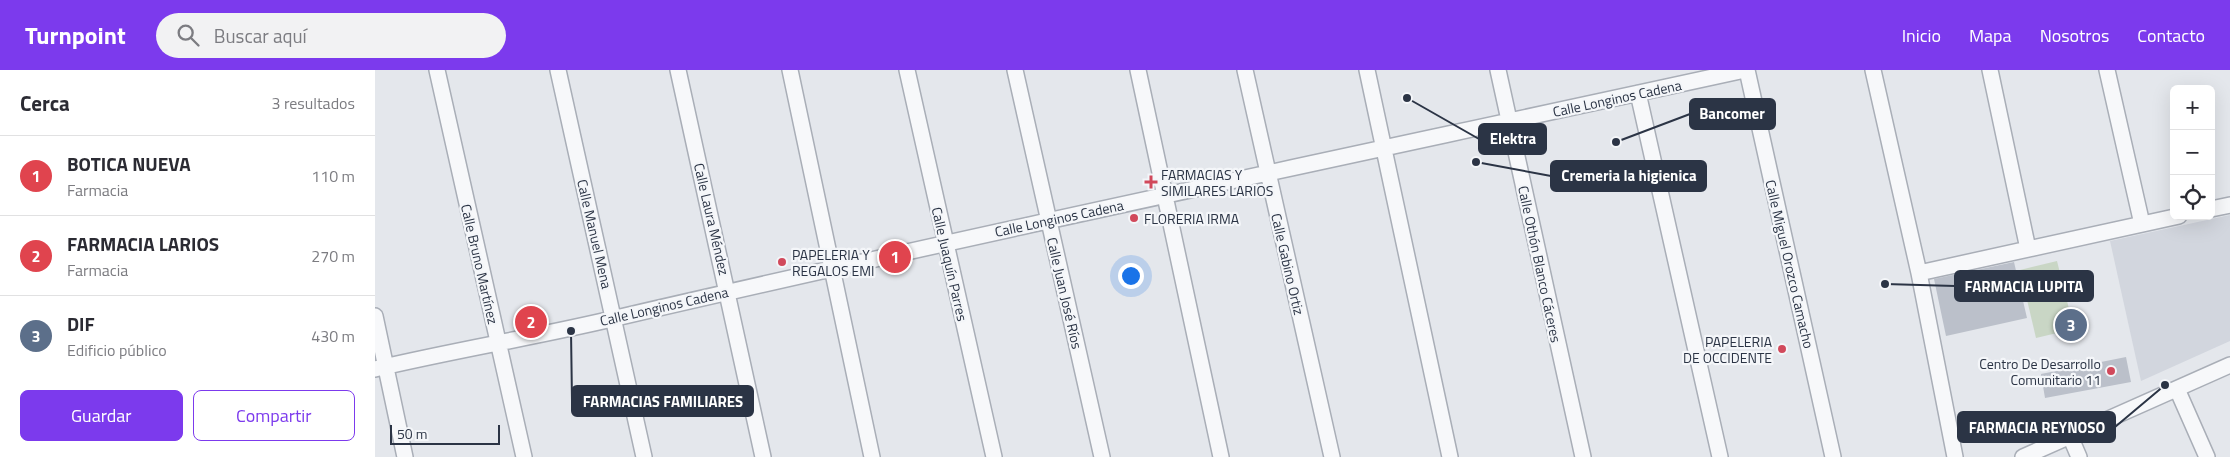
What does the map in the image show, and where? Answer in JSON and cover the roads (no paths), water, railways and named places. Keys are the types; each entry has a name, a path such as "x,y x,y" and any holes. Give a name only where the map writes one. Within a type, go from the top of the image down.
{"street":[{"name":"Calle Bruno Martínez","path":"437,70 524,457"},
{"name":"Calle Manuel Mena","path":"558,70 644,457"},
{"name":"Calle Laura Méndez","path":"678,70 763,457"},
{"path":"790,70 872,457"},
{"name":"Calle Juaquín Parres","path":"907,70 994,457"},
{"name":"Calle Juan José Ríos","path":"1015,70 1101,457"},
{"path":"1138,70 1221,457"},
{"name":"Calle Gabino Ortiz","path":"1245,70 1332,457"},
{"path":"1367,70 1450,457"},
{"name":"Calle Othón Blanco Cáceres","path":"1498,70 1583,457"},
{"name":"Calle Longinos Cadena","path":"380,368 614,319 728,291 1048,220 1746,70"},
{"name":"Calle Miguel Orozco Camacho","path":"1746,70 1833,457"},
{"path":"1873,70 1919,273 1955,457"},
{"path":"1990,70 2028,249"},
{"path":"2107,70 2142,224"},
{"path":"1637,93 1720,457"},
{"path":"2215,208 2230,205"},
{"path":"1919,273 2170,218"},
{"path":"375,316 380,368 405,457"},
{"path":"2023,457 2230,365"},
{"path":"2177,389 2207,457"},
{"path":"2070,436 2079,457"}],"place":[{"name":"Elektra","path":"1407,98"},
{"name":"Bancomer","path":"1616,142"},
{"name":"Cremeria la higienica","path":"1476,162"},
{"name":"FARMACIAS Y SIMILARES LARIOS","path":"1151,182"},
{"name":"FLORERIA IRMA","path":"1134,218"},
{"name":"BOTICA NUEVA","path":"895,257"},
{"name":"PAPELERIA Y REGALOS EMI","path":"782,262"},
{"name":"FARMACIA LUPITA","path":"1885,284"},
{"name":"FARMACIA LARIOS","path":"531,322"},
{"name":"DIF","path":"2071,325"},
{"name":"FARMACIAS FAMILIARES","path":"571,331"},
{"name":"PAPELERIA DE OCCIDENTE","path":"1782,349"},
{"name":"Centro De Desarrollo Comunitario 11","path":"2111,371"},
{"name":"FARMACIA REYNOSO","path":"2165,385"}]}
